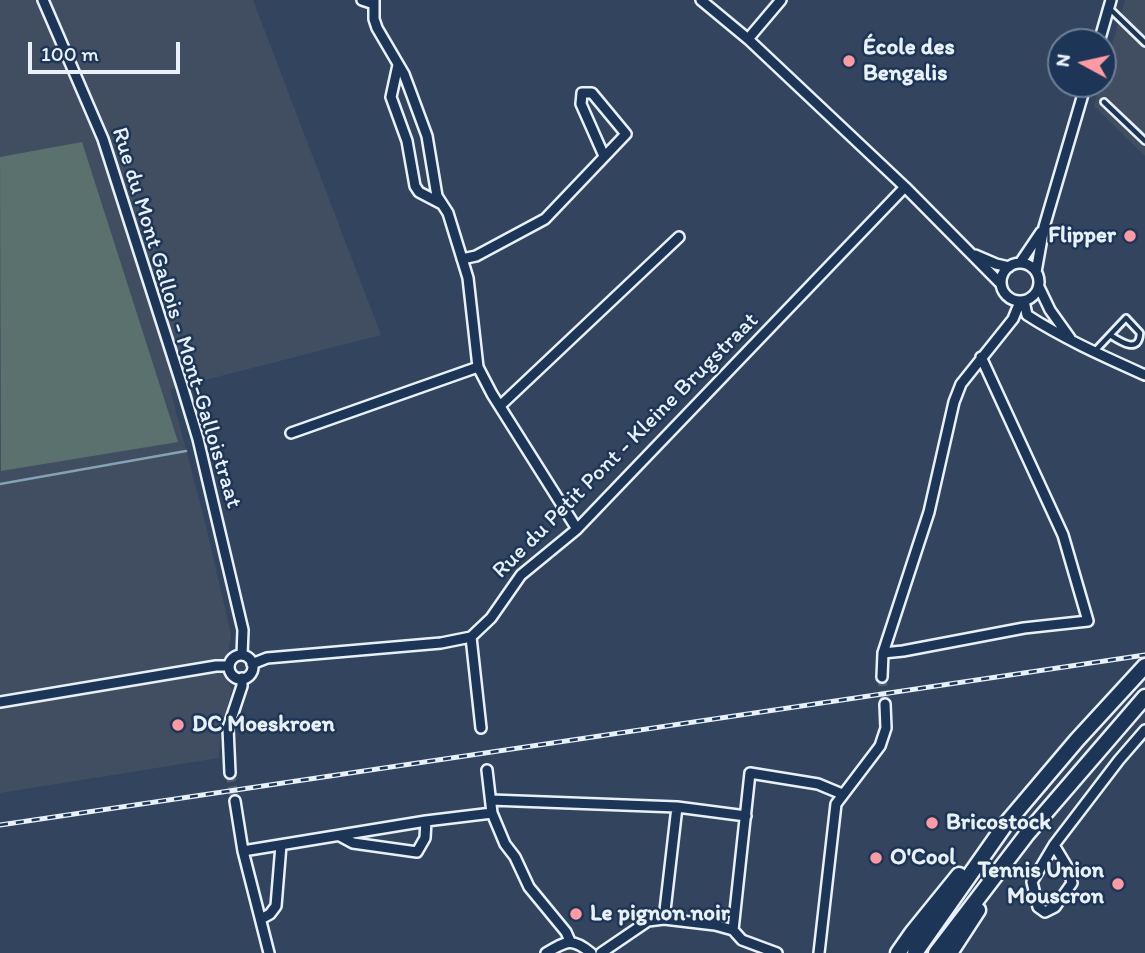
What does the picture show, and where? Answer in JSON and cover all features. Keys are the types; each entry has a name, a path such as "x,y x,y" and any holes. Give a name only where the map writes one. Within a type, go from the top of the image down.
{"highway":[{"path":"898,953 963,871 1145,666"},
{"path":"936,953 987,884 1145,697"},
{"path":"915,953 1005,825"},
{"path":"950,953 980,906 987,884"}],"street":[{"name":"Rue du Mont Gallois - Mont-Galloistraat","path":"43,0 103,139 198,439 243,630 242,655"},
{"path":"362,0 374,2 377,28 410,90 427,136 434,183 441,204 448,213 468,278 478,368 577,529"},
{"path":"701,0 748,39 905,187 1001,284 1007,296 1022,302 1027,315 1056,333 1145,375"},
{"path":"748,39 780,0"},
{"path":"1103,28 1110,4"},
{"path":"398,65 391,94 407,141 414,184 419,192 441,204"},
{"path":"391,94 401,88 410,90"},
{"path":"462,259 476,256 545,219 626,134 592,93 587,91 582,93 580,104 604,156"},
{"path":"1070,338 1050,310 1039,287 1036,271 1044,227 1082,98"},
{"path":"407,141 427,136"},
{"path":"419,192 434,183"},
{"name":"Rue du Petit Pont - Kleine Brugstraat","path":"471,637 491,618 521,575 577,529 905,187"},
{"path":"1020,263 1044,227"},
{"path":"500,405 679,237"},
{"path":"971,252 996,264 1009,267 1026,264 1036,271"},
{"path":"1001,284 1009,267"},
{"path":"882,677 883,653 929,512 954,401 961,384 1013,319 1022,302 1030,299 1039,287"},
{"path":"883,653 902,652 1024,628 1088,621 1063,535 981,357"},
{"path":"291,433 478,368"},
{"path":"252,664 267,657 441,643 471,637 481,728"},
{"path":"242,655 248,657 252,664 249,675 242,678 233,675 229,666 232,659 242,655"},
{"path":"0,702 229,666"},
{"path":"230,773 228,729 242,686 242,678"},
{"path":"819,953 836,804 880,746 886,728 885,704"},
{"path":"1054,845 1069,870 1072,883 1055,907 1045,912 1038,907 1032,882 1054,845 1145,730"},
{"path":"487,770 492,813 505,845 515,857 529,887 566,932 570,941"},
{"path":"733,930 750,773 818,784 842,794"},
{"path":"491,800 677,807 746,816"},
{"path":"235,802 243,851 269,953"},
{"path":"664,919 677,807"},
{"path":"243,851 492,813"},
{"path":"340,836 353,843 417,852 425,838 426,821"},
{"path":"261,919 270,914 276,906 281,845"},
{"path":"601,953 648,921 664,919 715,925 733,930 742,940 777,953"},
{"path":"547,953 570,941 591,953"}],"lane":[{"path":"1110,4 1145,43"},
{"path":"1104,102 1145,141"},
{"path":"1095,351 1110,335 1126,318 1140,332 1140,340 1135,345 1128,346 1110,335"}],"shaded area":[{"path":"0,0 253,0 381,335 170,389 231,634 225,676 232,690 220,731 219,758 0,793"},
{"path":"1125,0 1145,0 1145,156 1094,106 1096,98 1117,98 1117,28"}],"green space":[{"path":"82,142 178,442 1,471 0,157"}],"waterway":[{"path":"0,484 186,451"}],"tunnel":[{"path":"882,677 885,704"},
{"path":"230,773 235,801"}],"railway":[{"path":"0,825 1145,655"}],"place":[{"name":"École des Bengalis","path":"849,61"},
{"name":"Flipper","path":"1130,236"},
{"name":"DC Moeskroen","path":"178,725"},
{"name":"Bricostock","path":"932,823"},
{"name":"O'Cool","path":"876,858"},
{"name":"Tennis Union Mouscron","path":"1118,884"},
{"name":"Le pignon noir","path":"576,914"}]}
